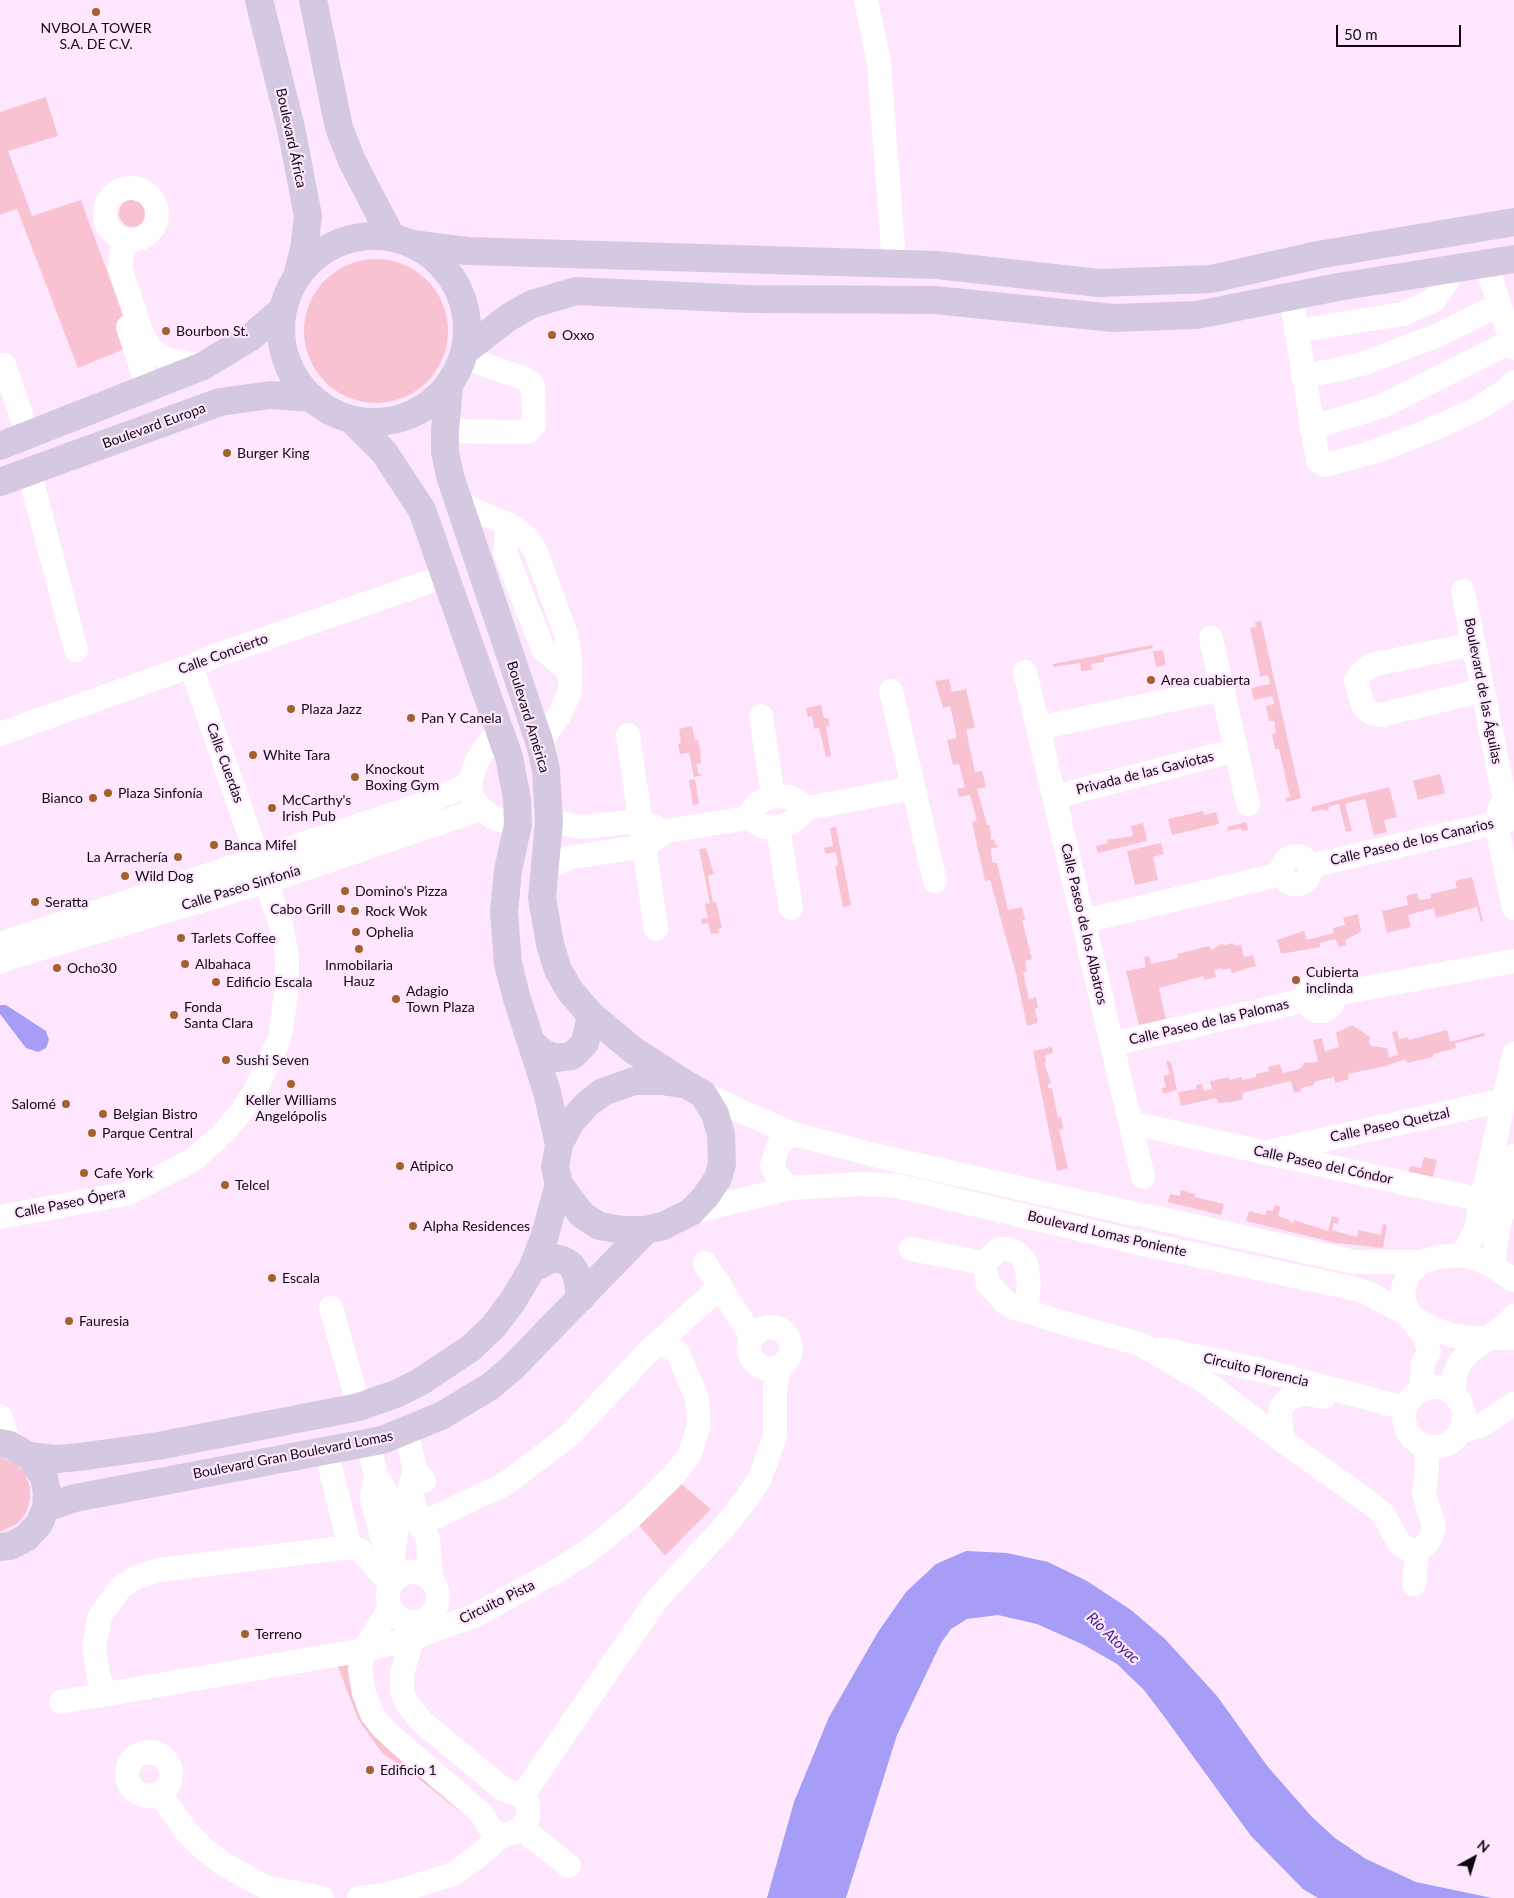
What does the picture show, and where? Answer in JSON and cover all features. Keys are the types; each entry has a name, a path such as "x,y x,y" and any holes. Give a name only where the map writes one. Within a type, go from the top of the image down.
{"main road":[{"name":"Boulevard África","path":"259,0 291,128 308,216 304,250 297,276"},
{"path":"313,0 339,128 352,161 402,241 434,258 451,277 463,300 468,326 464,354 449,386 430,405 406,417 379,422 352,420 331,411 312,398 296,380 285,358 281,334 283,309 288,292 297,276 312,260 329,247 349,239 371,236 402,241 468,251 937,265 1099,283 1211,279 1318,255 1514,222"},
{"path":"464,354 509,317 532,304 576,291 748,299 934,300 1113,318 1197,315 1291,296 1514,259"},
{"path":"20,438 203,366 251,337 283,309"},
{"name":"Boulevard América","path":"449,386 445,431 447,460 540,744 546,770 550,821 543,870 542,898 550,944 558,970 570,991 591,1015 633,1050 695,1090"},
{"name":"Boulevard Europa","path":"19,475 220,402 270,395 312,398"},
{"path":"352,420 384,452 416,502 446,576 500,727 513,775 518,825 508,870 504,912 508,964 516,999 532,1043 559,1144"},
{"path":"19,475 20,438"},
{"path":"19,475 20,438"},
{"path":"532,1043 542,1052 556,1058 572,1056 585,1042 591,1015"},
{"path":"634,1081 662,1081 695,1090 715,1114 721,1134 722,1164 718,1178 692,1212 669,1223 646,1230 623,1230 599,1226 582,1215 559,1184 555,1168 559,1144 571,1122 587,1104 603,1092 634,1081"},
{"path":"13,1448 64,1458 158,1446 359,1407 398,1393 420,1382 471,1348 494,1326 512,1302 532,1269 544,1238 559,1184"},
{"name":"Boulevard Gran Boulevard Lomas","path":"46,1508 75,1498 368,1442 406,1431 464,1404 491,1386 513,1367 646,1230"},
{"path":"532,1269 553,1258 563,1260 571,1265 576,1273 581,1298"},
{"path":"0,1547 10,1546 26,1538 39,1524 46,1508 47,1492 44,1477 13,1448"}],"street":[{"path":"866,0 879,63 894,264"},
{"path":"148,388 109,270 108,257 122,237 120,268 143,337 153,351 166,359 203,366"},
{"path":"1311,428 1382,406 1513,344 1506,314 1486,264"},
{"path":"1296,331 1403,314 1434,300 1456,268"},
{"path":"1291,296 1311,428 1318,461 1325,466 1374,452 1438,427 1477,409 1507,390 1514,382"},
{"path":"1303,377 1362,364 1436,336 1506,314"},
{"path":"445,431 527,432 534,425 533,387 530,383 525,379 464,354"},
{"path":"4,365 20,438"},
{"path":"19,475 76,650"},
{"path":"460,504 508,524 505,552 543,649 570,672 570,691 561,712 540,744"},
{"name":"Calle Concierto","path":"0,734 220,654 446,576"},
{"name":"Boulevard de las Águilas","path":"1463,591 1483,690 1509,799 1505,821 1514,908"},
{"path":"1211,638 1248,804"},
{"path":"1474,644 1371,665 1361,673 1356,681 1363,706 1371,713 1381,715 1483,690"},
{"name":"Calle Cuerdas","path":"191,666 263,870"},
{"name":"Calle Paseo de los Albatros","path":"1025,672 1143,1177"},
{"path":"1038,728 1223,689"},
{"path":"891,691 935,881"},
{"path":"761,716 773,796"},
{"path":"500,727 478,759 470,784 472,797 481,809 494,818 518,825"},
{"path":"628,735 656,930"},
{"name":"Privada de las Gaviotas","path":"1054,797 1236,750"},
{"name":"Calle Paseo Sinfonía","path":"4,946 263,870 470,784"},
{"path":"543,870 568,858 644,846 667,831 747,818 765,827 778,828 792,822 808,808 913,788"},
{"path":"747,818 758,803 773,796 790,797 808,808"},
{"name":"Calle Paseo Sinfonía","path":"263,870 284,876 481,809"},
{"path":"550,821 582,827 640,821 667,831"},
{"name":"Calle Paseo de los Canarios","path":"1084,921 1282,874 1289,883 1300,884 1309,877 1310,866 1505,821"},
{"path":"582,827 582,855"},
{"path":"778,828 791,908"},
{"name":"Calle Paseo Ópera","path":"0,1217 126,1194 191,1161 219,1137 242,1111 255,1091 280,1035 287,987 287,956 281,925 263,870"},
{"name":"Calle Paseo de las Palomas","path":"1112,1044 1306,1000 1312,1008 1323,1011 1332,1004 1334,994 1514,961"},
{"path":"1508,1277 1500,1204 1514,1054"},
{"name":"Boulevard Lomas Poniente","path":"695,1090 790,1132 882,1157 1354,1262 1420,1262 1438,1257 1462,1255 1477,1258 1508,1277"},
{"name":"Calle Paseo Quetzal","path":"1266,1152 1510,1099"},
{"name":"Calle Paseo del Cóndor","path":"1131,1123 1500,1204"},
{"path":"790,1132 778,1146 772,1166 779,1179 791,1188"},
{"path":"1462,1255 1475,1232 1500,1204 1514,1156"},
{"name":"Boulevard Lomas Poniente","path":"692,1212 791,1188 862,1184 898,1186 1168,1249 1356,1288 1383,1300 1411,1318 1434,1329 1470,1338 1503,1337"},
{"path":"1109,1235 1133,1213"},
{"path":"1168,1249 1175,1222"},
{"path":"911,1250 984,1263 999,1249 1010,1249 1019,1254 1026,1263 1029,1276 1026,1311"},
{"path":"1420,1262 1409,1274 1403,1288 1403,1298 1411,1318 1424,1338 1429,1352 1424,1363 1421,1391"},
{"path":"705,1263 752,1337"},
{"name":"Circuito Florencia","path":"984,1263 988,1284 1014,1308 1140,1344 1261,1370 1405,1408"},
{"path":"430,1529 505,1484 563,1441 660,1341 720,1286"},
{"path":"331,1308 359,1407"},
{"path":"1514,1316 1503,1337 1472,1350 1461,1361 1456,1373 1459,1412 1446,1445 1426,1446 1417,1442 1406,1427 1405,1408 1410,1400 1421,1391 1435,1388 1459,1412 1480,1426 1514,1404"},
{"path":"522,1796 658,1598 725,1526 748,1498 767,1462 776,1436 775,1388 780,1366 789,1356 790,1342 782,1331 776,1328 762,1328 752,1337 749,1350 755,1363 767,1462"},
{"name":"Circuito Pista","path":"62,1702 364,1650 419,1629 474,1616 555,1572 587,1552 636,1511 675,1474 689,1456 699,1426 697,1398 678,1353 660,1341"},
{"name":"Circuito Florencia","path":"1140,1344 1200,1379 1370,1503 1383,1514 1400,1544 1417,1550"},
{"path":"755,1363 767,1369 780,1366"},
{"path":"1459,1412 1482,1411 1514,1390"},
{"name":"Circuito Florencia","path":"1283,1441 1281,1408 1293,1395 1302,1393 1351,1400 1372,1400"},
{"path":"0,1416 13,1448"},
{"path":"406,1431 415,1470 410,1488 417,1521 430,1529"},
{"path":"368,1442 376,1475 372,1498 382,1537 394,1572 388,1600 390,1608 395,1615 410,1622 419,1629"},
{"path":"1414,1584 1417,1550 1425,1546 1431,1537 1434,1527 1424,1493 1427,1469 1426,1446"},
{"path":"326,1450 342,1521 350,1547"},
{"path":"359,1898 386,1896 451,1874 512,1831 529,1812 528,1804 522,1796 503,1789 422,1722 411,1710 402,1691 402,1673 419,1629 436,1608 430,1529"},
{"path":"106,1694 99,1678 94,1648 98,1623 110,1600 120,1588 136,1577 159,1570 350,1547 360,1550 394,1572 414,1572 474,1616"},
{"path":"390,1608 364,1650 360,1670 364,1693 372,1714 382,1727 482,1814 489,1827 495,1832 512,1831 569,1866"},
{"path":"160,1794 186,1831 204,1850 222,1863 265,1887 322,1898"}],"shaded area":[{"path":"46,97 58,136 8,151 32,216 81,200 134,345 78,368 17,209 0,215 0,112"},
{"path":"133,199 143,203 147,213 143,223 133,227 123,223 119,213 123,203"},
{"path":"376,259 403,265 427,280 442,304 448,331 442,358 427,382 403,397 376,403 349,397 325,382 310,358 304,331 310,304 325,280 349,265"},
{"path":"1261,621 1301,798 1287,802 1286,798 1290,797 1279,749 1275,749 1272,734 1276,733 1274,721 1269,721 1266,706 1274,704 1272,696 1254,700 1251,688 1270,684 1268,675 1259,677 1260,674 1250,628 1256,627 1255,622"},
{"path":"1152,645 1153,648 1104,658 1104,662 1091,664 1092,670 1081,671 1080,663 1053,667 1053,664"},
{"path":"1163,650 1166,665 1156,667 1153,651"},
{"path":"949,679 952,692 966,689 975,727 966,730 975,772 982,771 986,787 977,789 987,825 990,825 991,840 994,839 995,845 998,845 998,847 991,849 993,863 997,863 1008,910 1022,907 1025,920 1022,920 1032,959 1025,961 1027,971 1023,972 1029,999 1036,997 1038,1008 1035,1009 1038,1023 1027,1026 1016,974 990,880 985,881 972,822 977,820 970,795 959,797 957,789 965,787 959,764 953,765 947,740 956,738 956,732 950,706 943,708 935,681"},
{"path":"821,705 824,718 828,718 830,726 826,727 831,756 826,757 819,728 814,729 812,716 808,717 806,708"},
{"path":"692,726 695,740 698,740 700,750 701,763 696,764 699,774 703,775 694,777 689,753 680,754 678,744 681,743 679,729"},
{"path":"1440,774 1445,793 1418,800 1413,781"},
{"path":"695,779 699,804 693,805 689,780"},
{"path":"1389,787 1397,817 1384,820 1387,832 1374,835 1365,799 1345,804 1352,831 1346,832 1339,804 1328,807 1329,810 1325,811 1324,809 1312,812 1311,807"},
{"path":"1203,811 1204,815 1216,812 1219,824 1172,835 1168,819"},
{"path":"1246,822 1248,830 1242,831 1241,828 1228,831 1227,827"},
{"path":"1143,823 1147,841 1098,853 1096,846 1108,843 1107,840 1133,836 1131,826"},
{"path":"836,827 851,905 843,907 835,866 838,865 836,852 826,854 824,848 833,846 830,828"},
{"path":"1161,843 1164,854 1153,857 1158,880 1135,885 1127,851"},
{"path":"706,848 714,874 708,876 713,902 716,902 722,928 718,929 719,933 711,934 708,923 702,924 701,919 708,918 705,904 710,903 699,849"},
{"path":"1472,877 1483,921 1481,921 1477,907 1436,918 1434,908 1408,915 1411,927 1387,933 1382,911 1408,905 1406,896 1417,893 1419,900 1431,898 1431,894 1457,888 1455,881"},
{"path":"1358,914 1361,932 1345,940 1346,945 1339,947 1335,939 1320,943 1320,947 1281,954 1277,940 1304,931 1307,940 1334,933 1333,928 1345,925 1343,918"},
{"path":"1223,943 1224,945 1233,943 1234,946 1241,945 1244,957 1253,955 1256,966 1232,973 1230,968 1222,970 1221,968 1214,970 1216,977 1204,980 1203,976 1159,988 1166,1019 1139,1025 1126,971 1146,967 1144,957 1149,956 1151,964 1178,958 1177,954 1209,946 1211,950"},
{"path":"1354,1026 1370,1037 1369,1043 1371,1046 1387,1048 1389,1057 1398,1055 1392,1032 1397,1031 1399,1039 1408,1037 1409,1040 1447,1030 1450,1042 1484,1033 1485,1036 1455,1043 1456,1048 1433,1054 1433,1057 1407,1063 1405,1059 1386,1066 1348,1074 1349,1079 1335,1083 1334,1077 1314,1082 1314,1085 1301,1088 1302,1091 1294,1093 1291,1081 1242,1093 1243,1099 1231,1102 1218,1103 1216,1098 1181,1106 1178,1092 1197,1089 1196,1085 1202,1084 1204,1091 1212,1089 1210,1081 1229,1077 1230,1080 1241,1077 1242,1080 1256,1077 1256,1074 1269,1071 1268,1067 1280,1064 1283,1073 1299,1069 1303,1066 1303,1063 1318,1062 1313,1040 1322,1038 1325,1051 1339,1047 1336,1033"},
{"path":"1052,1047 1053,1053 1045,1055 1046,1062 1044,1063 1051,1083 1048,1084 1048,1088 1052,1088 1058,1118 1061,1117 1063,1129 1059,1130 1068,1168 1057,1171 1033,1051"},
{"path":"1166,1061 1171,1062 1177,1090 1163,1094 1162,1088 1166,1087 1163,1076 1170,1074"},
{"path":"1424,1157 1437,1160 1432,1180 1408,1174 1410,1166 1421,1168"},
{"path":"1181,1190 1195,1194 1195,1197 1224,1204 1221,1215 1168,1202 1170,1194 1180,1196"},
{"path":"1275,1205 1281,1207 1278,1216 1290,1220 1289,1222 1293,1223 1294,1220 1328,1231 1332,1216 1339,1218 1338,1224 1334,1223 1332,1230 1357,1237 1359,1230 1381,1235 1383,1224 1387,1225 1383,1248 1336,1243 1246,1221 1249,1211 1265,1215 1267,1210 1273,1211"},
{"path":"0,1457 16,1464 25,1474 30,1487 30,1500 26,1513 18,1523 0,1532"},
{"path":"680,1483 711,1509 665,1556 638,1524"},
{"path":"337,1664 353,1666 373,1719 471,1820 382,1753 358,1719"}],"water":[{"path":"0,1005 6,1005 46,1031 49,1040 46,1048 38,1052 26,1048 0,1014"},
{"name":"Río Atoyac","path":"966,1551 1007,1553 1048,1562 1087,1581 1131,1610 1165,1639 1217,1696 1268,1767 1311,1816 1335,1838 1366,1859 1416,1882 1492,1898 1318,1898 1303,1889 1251,1836 1144,1690 1117,1664 1084,1645 1037,1624 998,1615 967,1619 951,1629 941,1643 897,1735 846,1898 767,1898 794,1802 829,1717 878,1632 906,1592 936,1564"}],"place":[{"name":"NVBOLA TOWER S.A. DE C.V.","path":"96,12"},
{"name":"Bourbon St.","path":"166,331"},
{"name":"Oxxo","path":"552,335"},
{"name":"Burger King","path":"227,453"},
{"name":"Area cuabierta","path":"1151,680"},
{"name":"Plaza Jazz","path":"291,709"},
{"name":"Pan Y Canela","path":"411,718"},
{"name":"White Tara","path":"253,755"},
{"name":"Knockout Boxing Gym","path":"355,777"},
{"name":"Plaza Sinfonía","path":"108,793"},
{"name":"Bianco","path":"93,798"},
{"name":"McCarthy's Irish Pub","path":"272,808"},
{"name":"Banca Mifel","path":"214,845"},
{"name":"La Arrachería","path":"178,857"},
{"name":"Wild Dog","path":"125,876"},
{"name":"Domino's Pizza","path":"345,891"},
{"name":"Seratta","path":"35,902"},
{"name":"Cabo Grill","path":"341,909"},
{"name":"Rock Wok","path":"355,911"},
{"name":"Ophelia","path":"356,932"},
{"name":"Tarlets Coffee","path":"181,938"},
{"name":"Inmobilaria Hauz","path":"359,949"},
{"name":"Albahaca","path":"185,964"},
{"name":"Ocho30","path":"57,968"},
{"name":"Cubierta inclinda","path":"1296,980"},
{"name":"Edificio Escala","path":"216,982"},
{"name":"Adagio Town Plaza","path":"396,999"},
{"name":"Fonda Santa Clara","path":"174,1015"},
{"name":"Sushi Seven","path":"226,1060"},
{"name":"Keller Williams Angelópolis","path":"291,1084"},
{"name":"Salomé","path":"66,1104"},
{"name":"Belgian Bistro","path":"103,1114"},
{"name":"Parque Central","path":"92,1133"},
{"name":"Atipico","path":"400,1166"},
{"name":"Cafe York","path":"84,1173"},
{"name":"Telcel","path":"225,1185"},
{"name":"Alpha Residences","path":"413,1226"},
{"name":"Escala","path":"272,1278"},
{"name":"Fauresia","path":"69,1321"},
{"name":"Terreno","path":"245,1634"},
{"name":"Edificio 1","path":"370,1770"}]}
